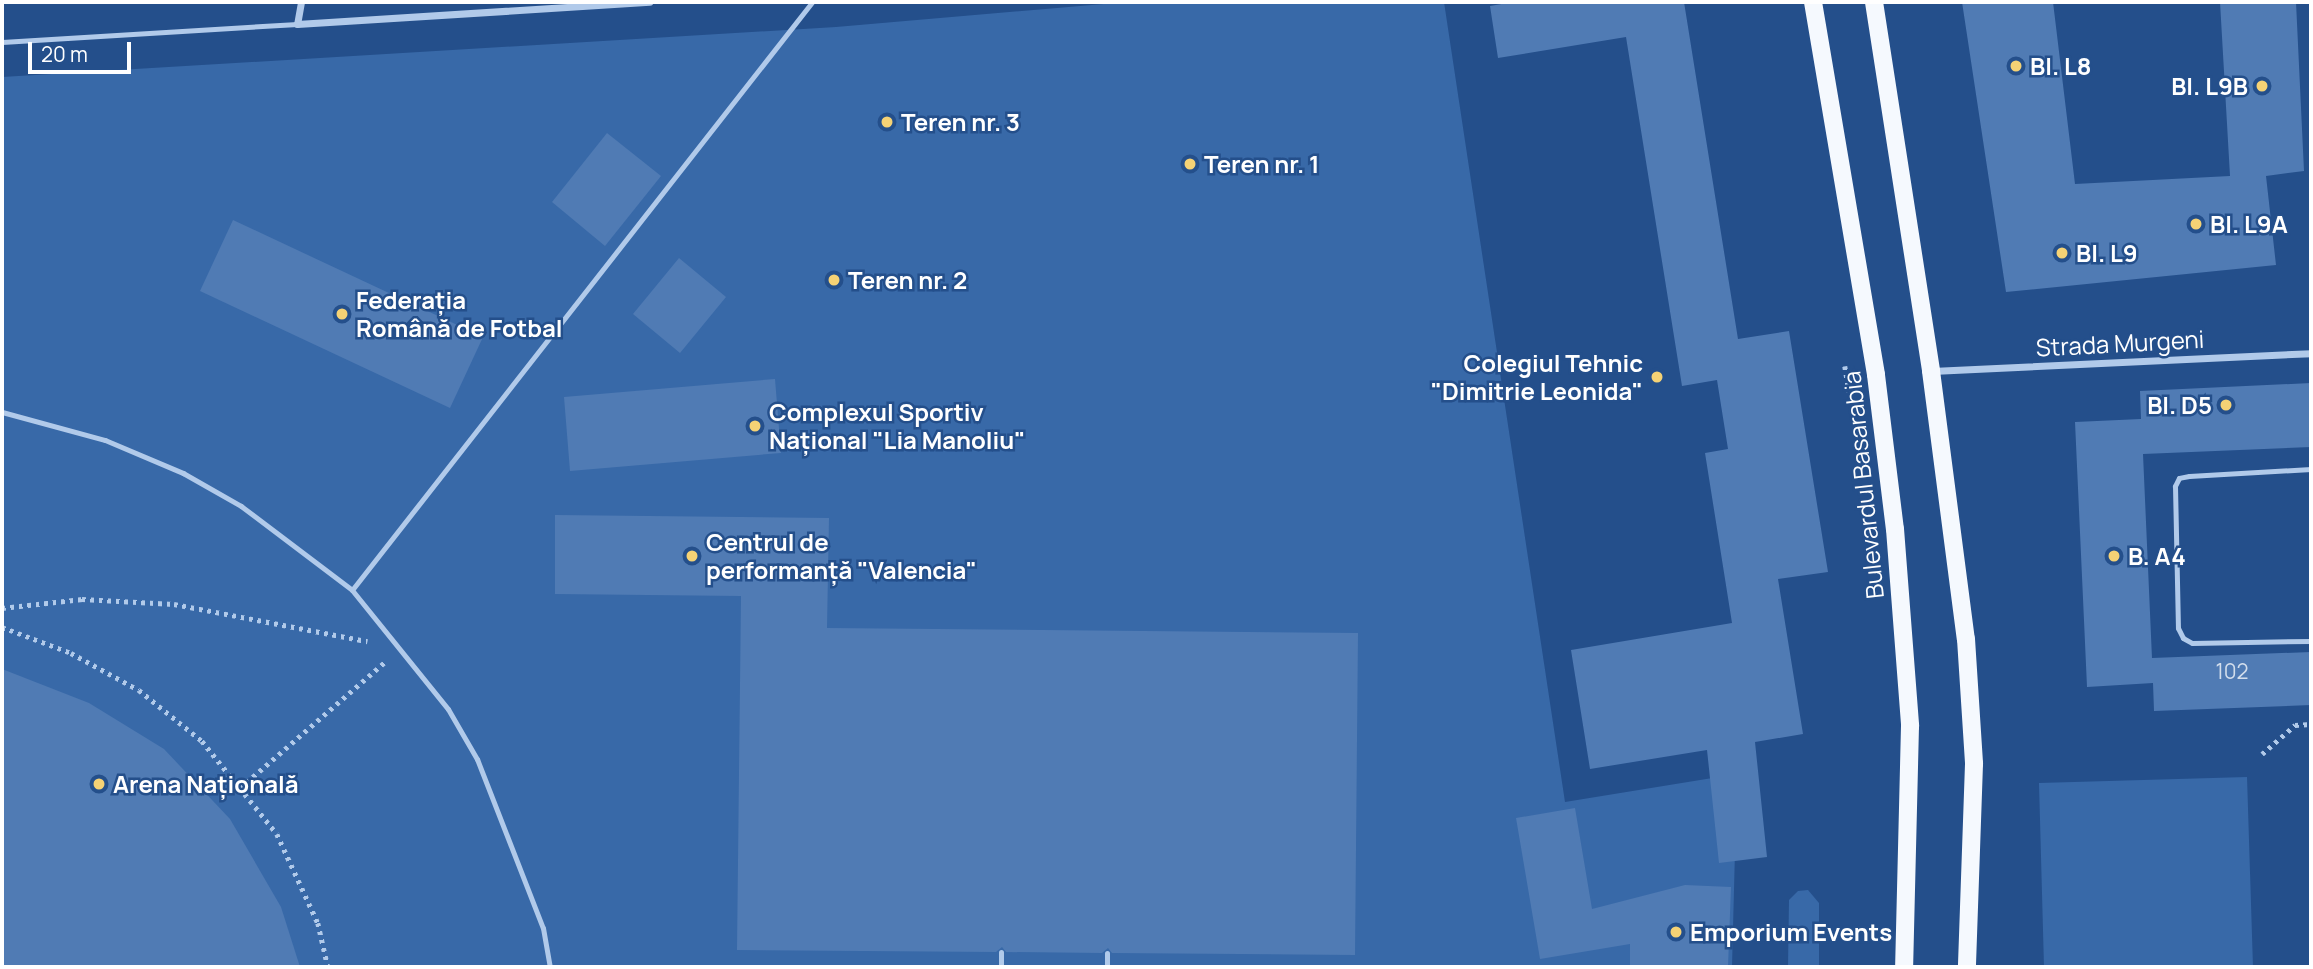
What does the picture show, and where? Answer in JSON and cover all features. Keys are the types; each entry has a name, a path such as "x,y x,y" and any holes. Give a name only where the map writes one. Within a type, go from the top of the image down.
{"main road":[{"name":"Bulevardul Basarabia","path":"1813,2 1876,375 1896,542 1910,726 1904,967"},
{"path":"1874,2 1931,371 1972,708 1974,827 1967,967"}],"street":[{"path":"301,2 298,24 649,2"},
{"name":"Strada Murgeni","path":"1931,371 2311,353"}],"lane":[{"path":"352,590 812,2"},
{"path":"2,42 298,24"},
{"path":"2,412 105,440 183,472 241,506 352,590 402,647 448,709 477,759 543,928 550,967"},
{"path":"2311,469 2189,476 2179,478 2175,486 2178,628 2183,638 2192,643 2311,641"},
{"path":"1001,952 1001,967"},
{"path":"1107,953 1107,967"}],"path":[{"path":"1843,354 1849,394"},
{"path":"2,608 82,599 174,604 402,647"},
{"path":"2,627 71,653 139,691 202,741 277,834 318,923 328,967"},
{"path":"240,788 402,647"},
{"path":"2262,754 2295,725 2311,724"}],"shaded area":[{"name":"Complexul Sportiv Național \"Lia Manoliu\"","path":"1127,2 1444,2 1565,802 1737,774 1732,967 2,967 2,77 836,27"},
{"path":"2247,777 2253,967 2044,967 2039,783"},
{"path":"1808,890 1819,903 1819,967 1788,967 1789,900 1798,891"}],"building":[{"path":"1513,2 1684,2 1738,339 1789,331 1828,572 1778,579 1803,734 1755,742 1767,857 1719,863 1707,750 1590,769 1571,650 1732,623 1705,453 1728,449 1717,380 1682,386 1626,37 1498,58 1490,6"},
{"path":"1962,2 2053,2 2075,184 2230,176 2220,2 2296,2 2304,171 2266,176 2276,265 2006,292"},
{"path":"607,133 661,176 605,246 552,202"},
{"name":"Federația Română de Fotbal","path":"233,220 483,337 450,408 200,291"},
{"path":"679,258 726,297 680,353 633,314"},
{"path":"775,379 781,453 570,471 564,397"},
{"path":"2311,383 2311,447 2143,454 2152,658 2311,652 2311,705 2154,711 2153,683 2087,687 2075,422 2141,419 2140,391"},
{"path":"555,515 829,518 827,628 1358,633 1355,955 1112,953 1108,948 1102,953 1006,952 1002,947 996,952 737,950 741,596 555,594"},
{"name":"Arena Națională","path":"2,669 89,703 164,749 230,819 281,907 300,967 2,967"},
{"path":"1575,808 1592,909 1685,885 1731,887 1728,967 1630,967 1630,944 1540,959 1516,818"}],"place":[{"name":"Bl. L8","path":"2016,66"},
{"name":"Bl. L9B","path":"2262,86"},
{"name":"Teren nr. 3","path":"887,122"},
{"name":"Teren nr. 1","path":"1190,164"},
{"name":"Bl. L9A","path":"2196,224"},
{"name":"Bl. L9","path":"2062,253"},
{"name":"Teren nr. 2","path":"834,280"},
{"name":"Federația Română de Fotbal","path":"342,314"},
{"name":"Colegiul Tehnic \"Dimitrie Leonida\"","path":"1657,377"},
{"name":"Bl. D5","path":"2226,405"},
{"name":"Complexul Sportiv Național \"Lia Manoliu\"","path":"755,426"},
{"name":"Centrul de performanță \"Valencia\"","path":"692,556"},
{"name":"B. A4","path":"2114,556"},
{"name":"Arena Națională","path":"99,784"},
{"name":"Emporium Events","path":"1676,932"}]}
